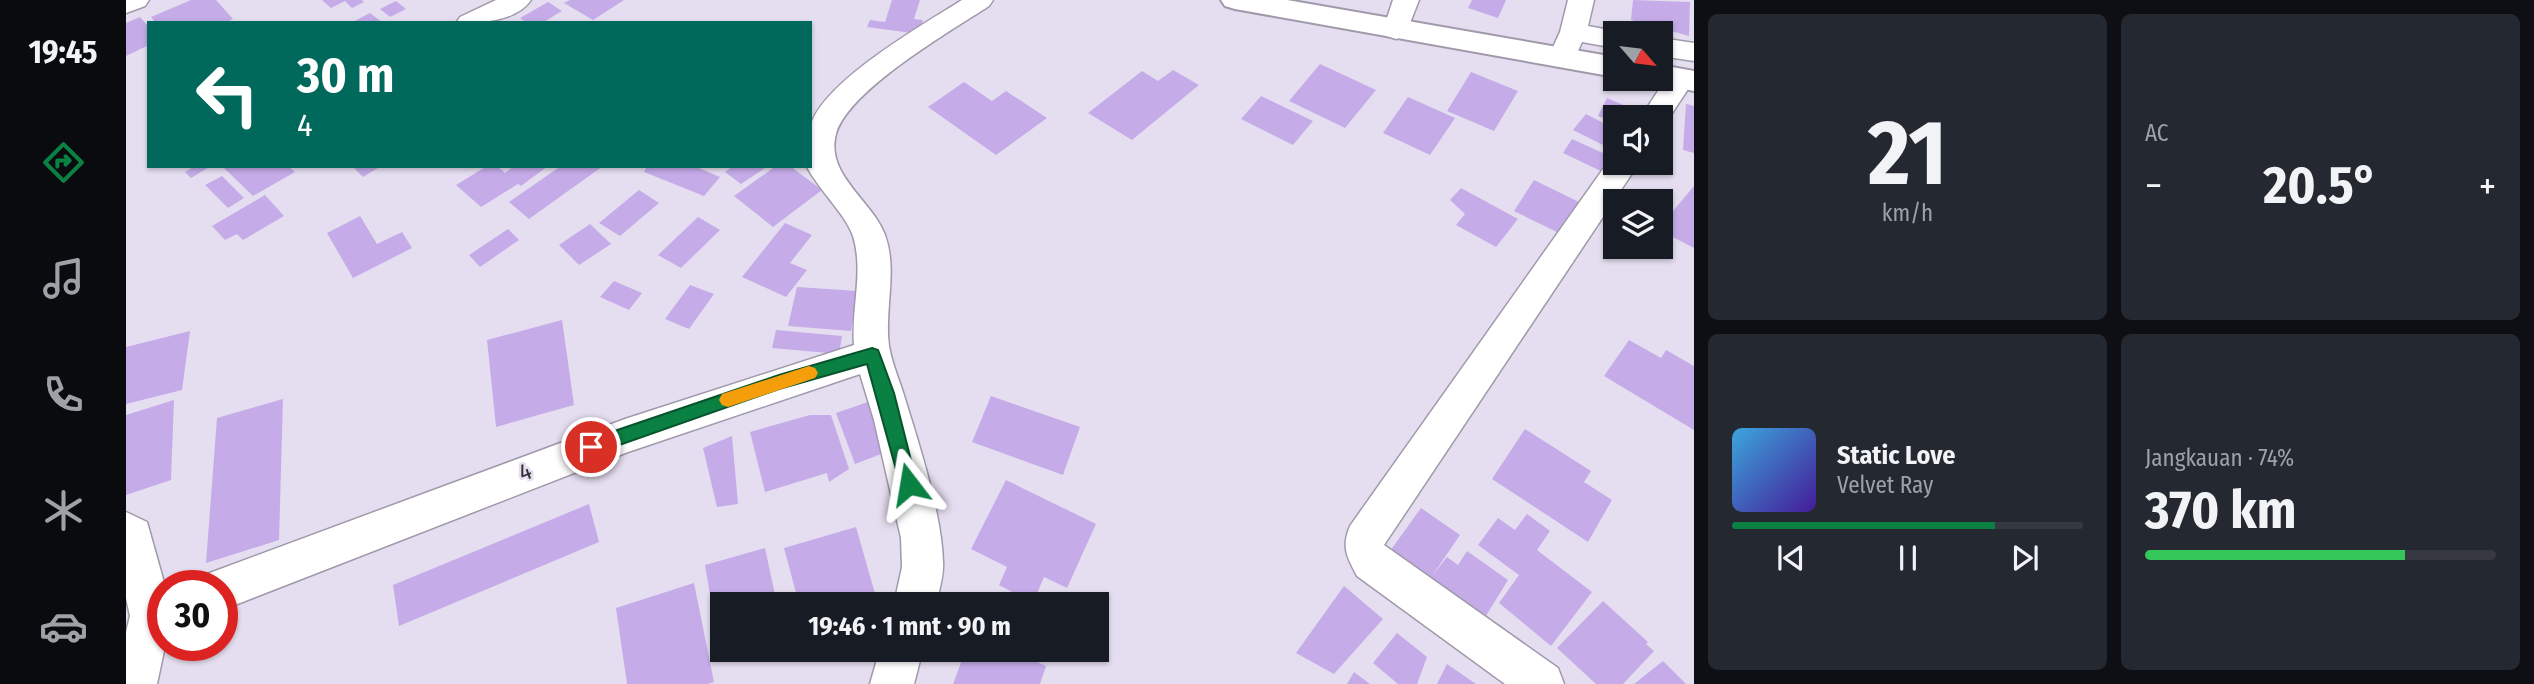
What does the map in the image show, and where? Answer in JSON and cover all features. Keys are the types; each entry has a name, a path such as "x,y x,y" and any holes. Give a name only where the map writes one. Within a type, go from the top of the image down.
{"main road":[{"path":"1235,0 1396,30 1568,45 1603,61"}],"street":[{"path":"126,5 136,0"},
{"path":"473,21 517,0"},
{"path":"917,592 923,565 920,530 885,393 872,355 873,255 870,237 826,175 819,155 819,140 836,110 862,80 888,59 980,0"},
{"path":"1396,30 1406,0"},
{"path":"1581,0 1568,45 1603,41"},
{"path":"1662,105 1682,71"},
{"path":"1542,684 1371,562 1364,550 1364,540 1616,175"},
{"name":"4","path":"238,583 617,438 779,382 872,355"},
{"path":"126,531 133,536 147,582"},
{"path":"135,684 147,646"},
{"path":"892,684 898,662"}],"building":[{"path":"191,0 216,0 233,19 154,21 151,17"},
{"path":"322,0 362,0 364,2 352,8 345,1 331,8"},
{"path":"570,0 624,0 593,20 564,3"},
{"path":"892,0 920,0 914,19 923,20 919,34 867,27 870,20 885,22"},
{"path":"1472,0 1506,0 1498,18 1468,8"},
{"path":"1633,0 1690,2 1689,36 1673,32 1673,21 1631,20"},
{"path":"396,1 406,9 390,17 380,9"},
{"path":"548,2 562,11 545,21 524,21 520,18"},
{"path":"370,13 380,21 355,21"},
{"path":"140,17 147,25 147,46 126,56 126,23"},
{"path":"1320,64 1376,90 1345,128 1289,101"},
{"path":"1173,70 1199,85 1132,140 1088,113 1142,71 1158,81"},
{"path":"1471,72 1518,91 1494,131 1447,111"},
{"path":"964,82 992,101 1006,91 1047,118 996,155 928,107"},
{"path":"1261,96 1313,121 1293,145 1241,119"},
{"path":"1408,97 1455,118 1430,155 1383,133"},
{"path":"1607,98 1623,105 1604,105"},
{"path":"1686,104 1694,106 1694,153 1683,150"},
{"path":"1586,114 1603,123 1603,145 1573,130"},
{"path":"1572,139 1603,153 1603,172 1563,153"},
{"path":"192,168 208,168 191,178 185,172"},
{"path":"224,168 290,168 295,172 253,196"},
{"path":"354,168 378,168 363,177"},
{"path":"484,168 499,168 505,173 511,168 545,168 521,186 518,184 481,207 456,185"},
{"path":"558,168 600,168 529,219 509,202"},
{"path":"646,168 699,168 720,177 704,196 644,172"},
{"path":"730,168 765,168 741,184 725,172"},
{"path":"773,168 793,168 822,190 773,227 734,196"},
{"path":"222,176 244,198 228,208 205,185"},
{"path":"1534,180 1579,202 1559,233 1514,211"},
{"path":"1694,186 1694,248 1673,237 1673,211"},
{"path":"1461,188 1518,219 1496,247 1456,225 1465,214 1450,200"},
{"path":"639,190 659,203 620,236 599,223"},
{"path":"265,195 284,216 243,240 237,234 225,240 212,226"},
{"path":"360,216 377,244 402,232 412,248 353,278 327,233"},
{"path":"698,217 720,230 681,268 658,255"},
{"path":"785,223 812,235 790,263 807,270 786,297 742,277"},
{"path":"590,224 611,244 579,265 559,245"},
{"path":"508,229 519,240 480,267 469,255"},
{"path":"614,281 642,293 629,310 600,297"},
{"path":"690,285 714,294 689,329 665,319"},
{"path":"797,287 858,291 851,331 788,326"},
{"path":"562,320 574,405 496,427 487,340"},
{"path":"776,330 842,336 839,354 772,348"},
{"path":"190,331 182,390 126,404 126,347"},
{"path":"1629,340 1661,358 1666,350 1694,366 1694,430 1604,376"},
{"path":"991,396 1080,427 1063,475 972,442"},
{"path":"283,399 279,540 206,563 217,418"},
{"path":"174,400 171,480 126,495 126,415"},
{"path":"868,402 889,451 855,464 836,413"},
{"path":"810,415 831,415 849,469 829,482 827,473 765,492 750,432"},
{"path":"1525,429 1591,471 1584,482 1612,500 1588,542 1492,479"},
{"path":"732,436 738,504 717,507 703,448"},
{"path":"1006,480 1096,524 1067,588 1044,577 1038,592 1012,592 999,585 1007,567 971,549"},
{"path":"589,504 599,542 399,626 393,585"},
{"path":"1421,508 1460,535 1432,576 1447,557 1458,565 1467,551 1508,580 1478,629 1385,558"},
{"path":"1527,514 1550,531 1537,550 1592,592 1551,646 1499,603 1519,575 1478,545 1498,518 1515,530"},
{"path":"856,527 875,592 796,592 784,548"},
{"path":"765,548 774,592 710,592 710,595 705,565"},
{"path":"694,583 714,682 627,684 616,608"},
{"path":"1344,586 1383,619 1334,674 1296,653"},
{"path":"1603,601 1648,642 1646,644 1654,651 1623,684 1596,684 1557,648"},
{"path":"1397,633 1427,657 1417,684 1398,684 1373,663"},
{"path":"1663,661 1686,684 1634,684"},
{"path":"961,662 1037,662 1046,666 1040,684 953,684"},
{"path":"1447,664 1476,684 1437,684"},
{"path":"1354,672 1370,684 1347,684"}],"slow traffic":[{"path":"728,400 809,373"}],"route":[{"path":"591,447 779,382 872,355 909,484"}]}
